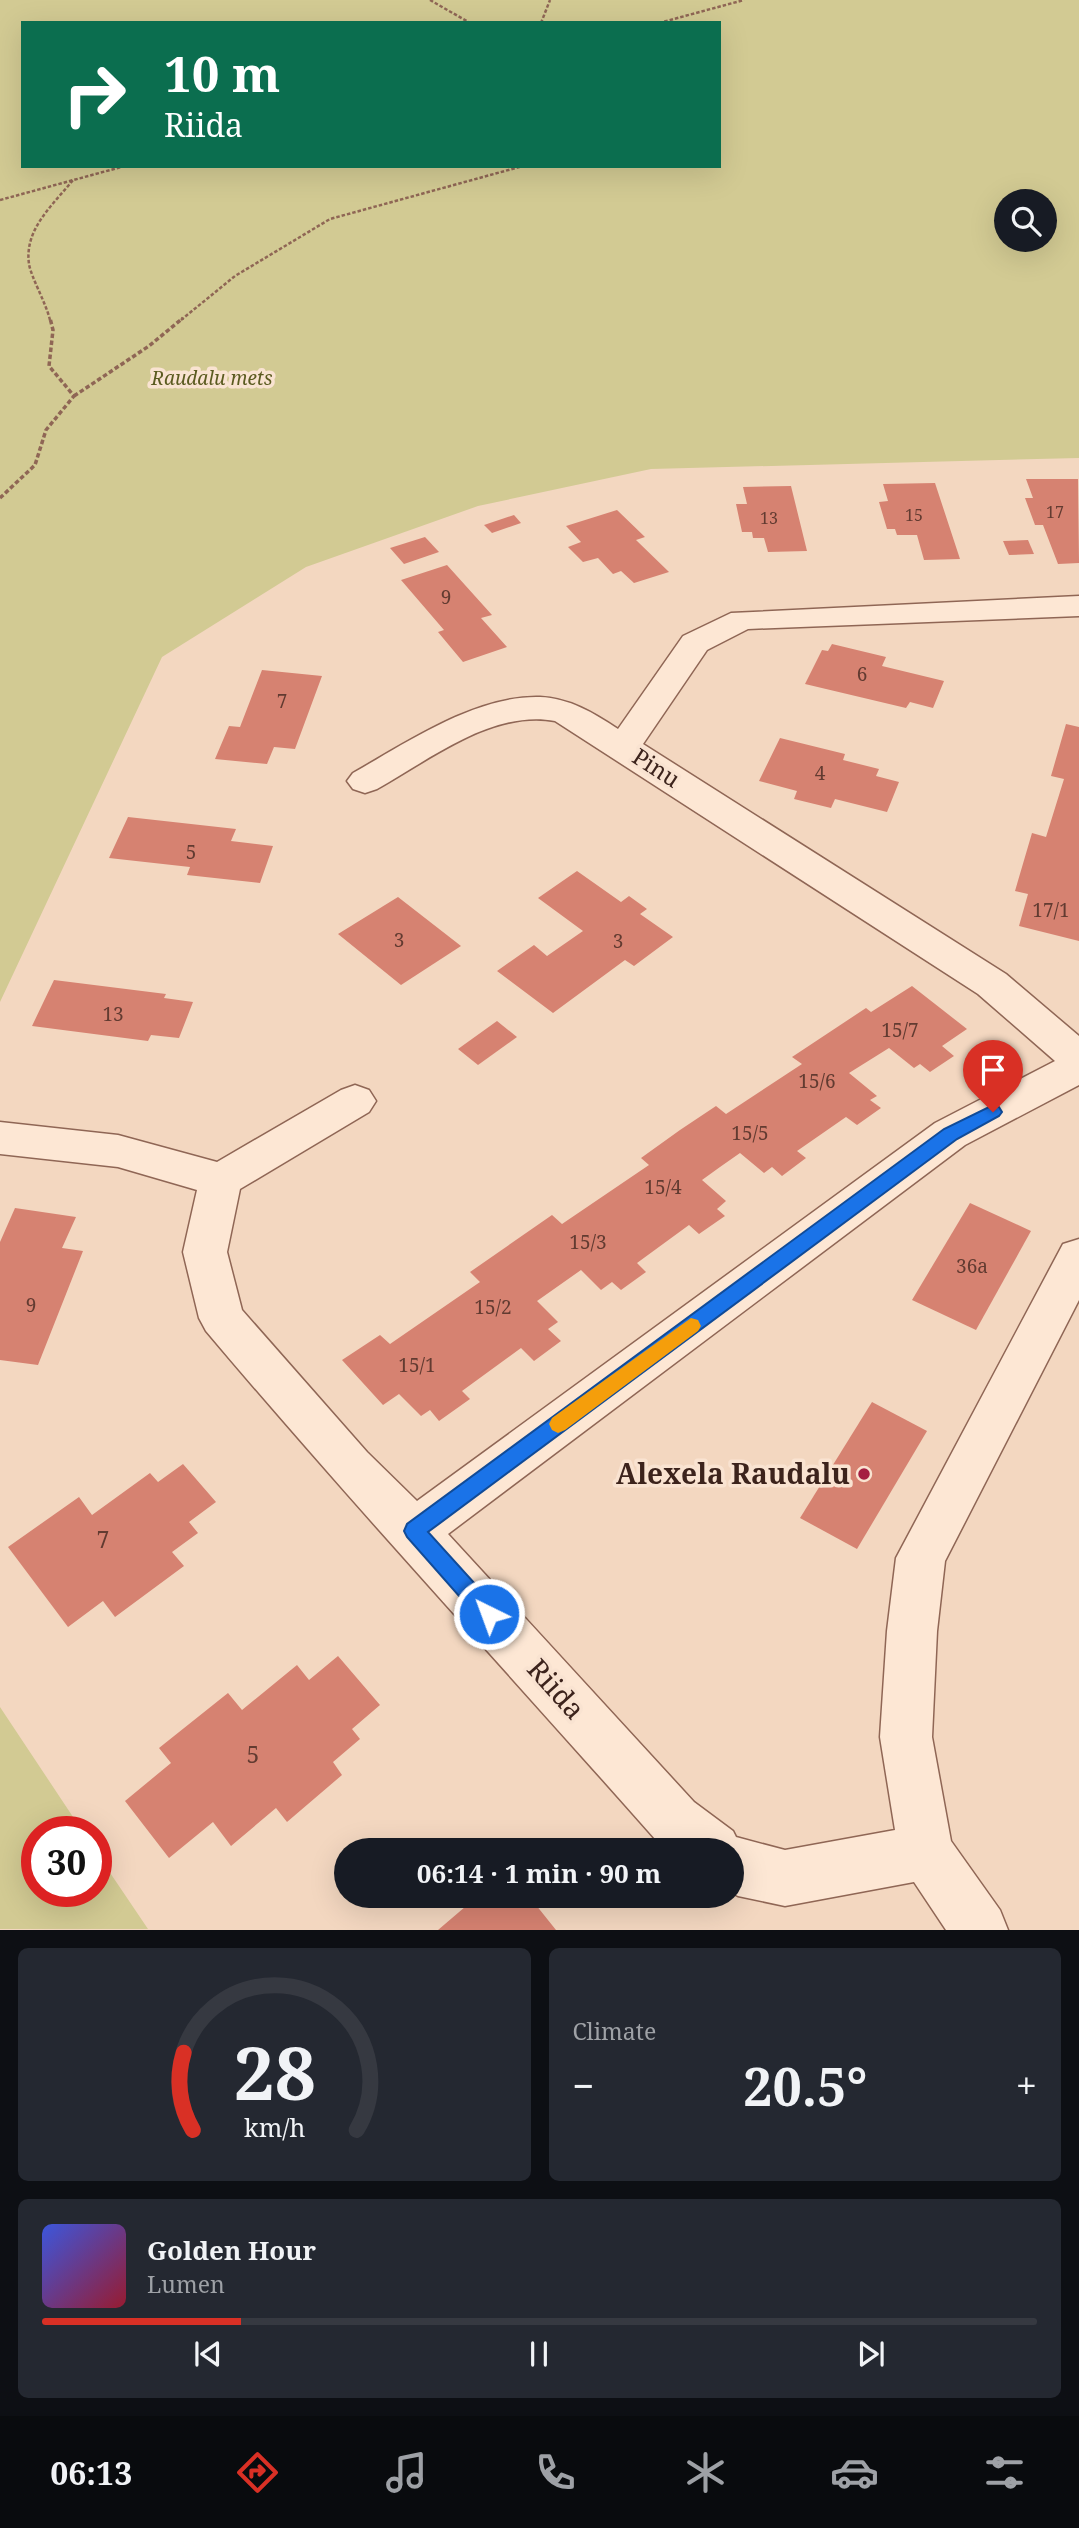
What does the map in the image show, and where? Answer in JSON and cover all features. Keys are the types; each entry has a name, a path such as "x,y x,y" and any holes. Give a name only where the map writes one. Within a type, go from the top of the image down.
{"street":[{"name":"Pinu","path":"1079,606 741,620 695,643 623,747 992,984 1079,1059"},
{"path":"365,781 449,734 511,711 536,707 563,712 623,747"},
{"path":"414,1531 950,1134 1079,1067"},
{"path":"0,1139 118,1152 221,1180 355,1101"},
{"name":"Riida","path":"221,1180 205,1252 222,1318 350,1467 414,1531 675,1821 698,1838"},
{"path":"980,1930 926,1852 906,1737 912,1631 921,1558 1079,1257"},
{"path":"744,1869 785,1878 926,1852"}],"path":[{"path":"430,0 467,21"},
{"path":"542,21 550,0"},
{"path":"666,21 744,0"},
{"path":"0,200 118,168"},
{"path":"0,498 35,465 46,430 74,396 149,346 235,276 330,219 516,168"},
{"path":"74,180 30,234 29,265 44,296 53,330 49,366 74,396"}],"green space":[{"name":"Raudalu mets","path":"0,0 1079,0 1079,458 651,469 478,506 306,567 162,657 0,1002"},
{"path":"0,1707 72,1816 21,1816 21,1907 112,1907 112,1876 148,1929 0,1929"}],"building":[{"path":"1026,479 1078,479 1079,563 1058,564 1043,525 1035,525 1025,498 1033,498"},
{"path":"935,483 960,559 924,560 917,535 897,535 895,529 887,529 879,502 888,501 883,484"},
{"path":"791,486 807,551 768,552 764,538 753,538 752,532 742,532 736,504 747,504 743,487"},
{"path":"617,510 645,537 636,540 669,572 634,583 621,571 613,574 598,558 583,562 568,547 581,542 566,526"},
{"path":"514,515 521,523 492,533 484,525"},
{"path":"425,537 439,552 404,564 390,548"},
{"path":"1028,540 1034,554 1009,555 1003,541"},
{"path":"447,565 492,615 481,618 507,647 463,662 438,632 444,630 401,580"},
{"path":"832,644 886,657 882,666 944,681 933,708 910,702 906,708 805,684 822,650 828,651"},
{"path":"262,670 322,676 295,749 274,747 267,764 215,759 229,726 240,727"},
{"path":"1066,724 1079,727 1079,941 1019,926 1028,894 1015,891 1032,833 1046,837 1064,779 1051,776"},
{"path":"780,738 845,754 843,760 879,769 876,776 899,782 887,812 835,799 831,808 794,799 797,791 759,781"},
{"path":"128,817 236,829 231,841 273,846 260,883 187,875 190,867 109,858"},
{"path":"577,871 621,902 629,896 647,909 640,914 673,937 634,966 625,960 553,1013 497,971 534,945 547,956 583,931 538,898"},
{"path":"398,897 461,946 401,985 338,934"},
{"path":"54,980 166,994 164,998 193,1002 179,1038 151,1035 148,1041 32,1026"},
{"path":"912,986 967,1029 942,1046 954,1056 930,1072 920,1064 914,1068 889,1048 849,1073 877,1096 870,1100 881,1108 857,1125 846,1117 797,1151 806,1158 782,1176 772,1167 764,1173 740,1153 702,1180 726,1201 717,1209 725,1216 699,1234 689,1225 637,1263 646,1272 621,1290 612,1282 601,1290 581,1270 537,1301 558,1322 548,1329 561,1341 534,1361 521,1348 462,1391 470,1399 439,1421 430,1410 421,1416 399,1394 383,1405 342,1360 380,1335 390,1344 480,1282 470,1272 552,1215 562,1224 649,1165 641,1158 680,1130 716,1106 726,1114 802,1064 792,1057 866,1008 871,1012"},
{"path":"497,1021 517,1037 478,1065 458,1049"},
{"path":"970,1203 1031,1231 976,1330 912,1300"},
{"path":"15,1208 76,1217 62,1248 83,1251 38,1365 0,1360 0,1242"},
{"name":"Alexela Raudalu","path":"872,1402 927,1431 857,1549 800,1518"},
{"path":"183,1464 216,1502 189,1522 198,1533 172,1552 184,1566 115,1617 103,1601 68,1627 8,1547 79,1497 92,1515 150,1473 158,1482"},
{"path":"338,1656 380,1705 352,1729 360,1739 333,1762 342,1775 287,1822 276,1808 231,1846 213,1822 169,1858 125,1801 171,1763 159,1748 228,1693 242,1710 297,1665 309,1680"},
{"path":"464,1908 538,1908 556,1930 438,1930"}],"slow traffic":[{"path":"558,1424 691,1326"}],"place":[{"name":"Alexela Raudalu","path":"864,1474"}],"route":[{"path":"489,1614 414,1531 950,1134 993,1112"}]}
